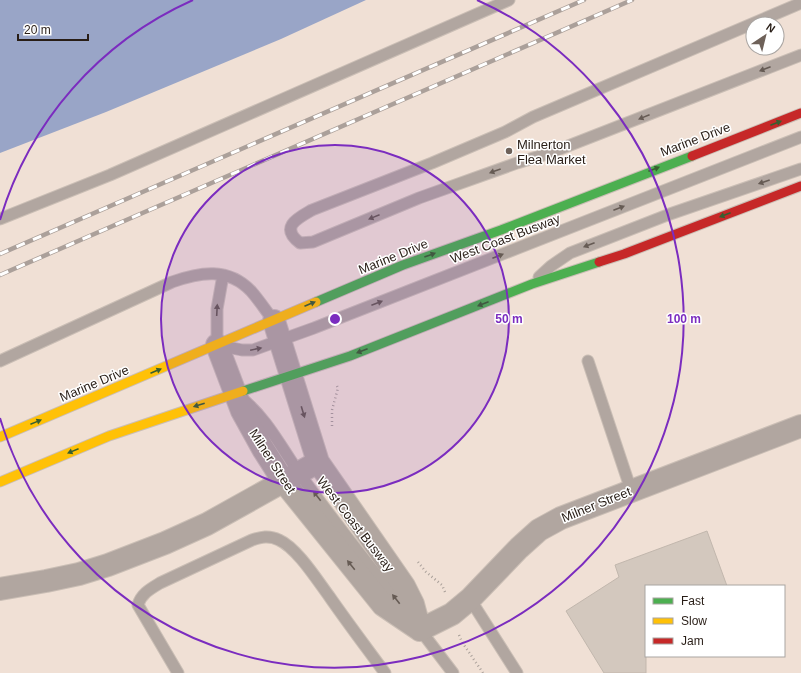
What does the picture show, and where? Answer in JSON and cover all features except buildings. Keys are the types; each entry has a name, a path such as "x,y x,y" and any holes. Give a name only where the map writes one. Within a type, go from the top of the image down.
{"main road":[{"name":"Marine Drive","path":"0,436 403,265 501,230 801,113"},
{"path":"0,482 109,436 174,413 350,356 532,284 624,254 801,186"}],"street":[{"path":"274,320 318,462 404,586 413,604 420,630"},
{"name":"Milner Street","path":"217,345 250,428 292,478 383,605 420,630 452,614 470,599 519,548 539,530 567,515 801,426"},
{"path":"0,589 66,577 108,565 165,543 207,524 292,478 318,462"}],"lane":[{"path":"0,219 110,175 509,0"},
{"path":"801,3 533,117 505,132 432,163 312,210 292,223 291,230 293,238 300,243 313,242 419,198 517,163 550,153 801,55"},
{"name":"West Coast Busway","path":"217,345 242,350 253,350 281,341 801,137"},
{"path":"532,284 560,258 570,253 670,214 801,169"},
{"path":"0,361 172,282 200,273 223,275 240,283 250,290 274,320"},
{"path":"217,345 217,309 223,275"},
{"path":"588,361 631,490"},
{"path":"178,673 138,605 140,599 147,591 160,583 261,537 270,537 288,546 308,568 385,673"},
{"path":"470,599 517,673"},
{"path":"420,630 450,672"}],"path":[{"path":"333,430 332,410 338,388"},
{"path":"416,560 426,572 442,585"},
{"path":"462,642 483,673"}],"water":[{"path":"0,0 366,0 281,39 106,112 0,153"}],"railway":[{"path":"0,254 584,0"},
{"path":"0,275 632,0"}],"traffic: fast":[{"path":"316,302 403,265 501,230 692,156"},
{"path":"243,391 350,356 532,284 599,262"}],"traffic: slow":[{"path":"0,437 316,302"},
{"path":"0,482 109,436 243,391"}],"traffic: jam":[{"path":"692,156 801,113"},
{"path":"599,262 624,254 801,186"}],"place":[{"name":"Milnerton Flea Market","path":"509,151"}]}
